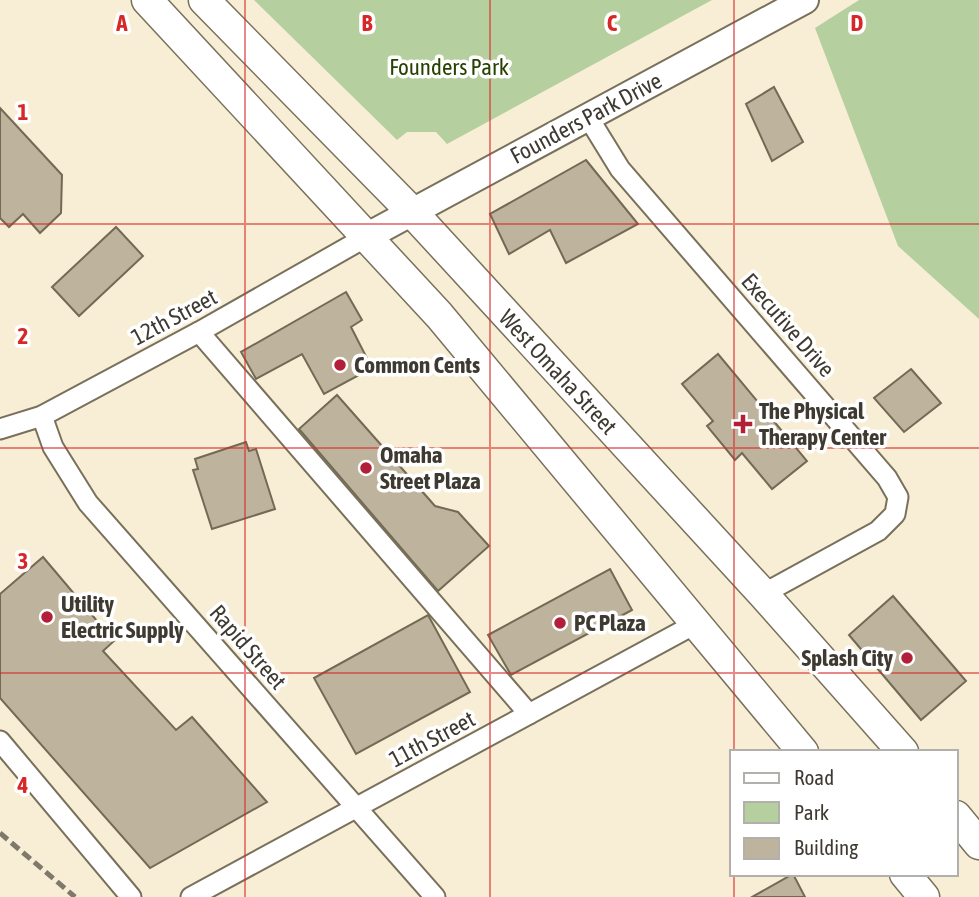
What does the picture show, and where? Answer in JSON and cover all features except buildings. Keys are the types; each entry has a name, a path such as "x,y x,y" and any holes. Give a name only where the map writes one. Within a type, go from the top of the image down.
{"main road":[{"path":"148,0 439,315 801,750"},
{"name":"West Omaha Street","path":"204,0 412,212 763,594 901,750"},
{"name":"Founders Park Drive","path":"366,237 805,0"},
{"path":"958,818 979,844"},
{"path":"907,876 924,897"}],"street":[{"name":"Executive Drive","path":"588,117 620,169 887,478 898,496 895,514 878,531 763,594"},
{"name":"12th Street","path":"0,429 42,416 199,332 366,237"},
{"path":"199,332 529,714"},
{"name":"Rapid Street","path":"42,416 53,447 88,503 435,897"},
{"name":"11th Street","path":"191,897 696,623"},
{"path":"0,741 131,897"}],"green space":[{"name":"Founders Park","path":"254,0 712,0 447,144 436,132 407,132 397,140"},
{"path":"859,0 979,0 979,319 898,246 815,28"}],"railway":[{"path":"0,833 75,897"}],"place":[{"name":"Common Cents","path":"340,365"},
{"name":"The Physical Therapy Center","path":"743,424"},
{"name":"Omaha Street Plaza","path":"366,468"},
{"name":"Utility Electric Supply","path":"47,617"},
{"name":"PC Plaza","path":"560,623"},
{"name":"Splash City","path":"907,658"}]}
